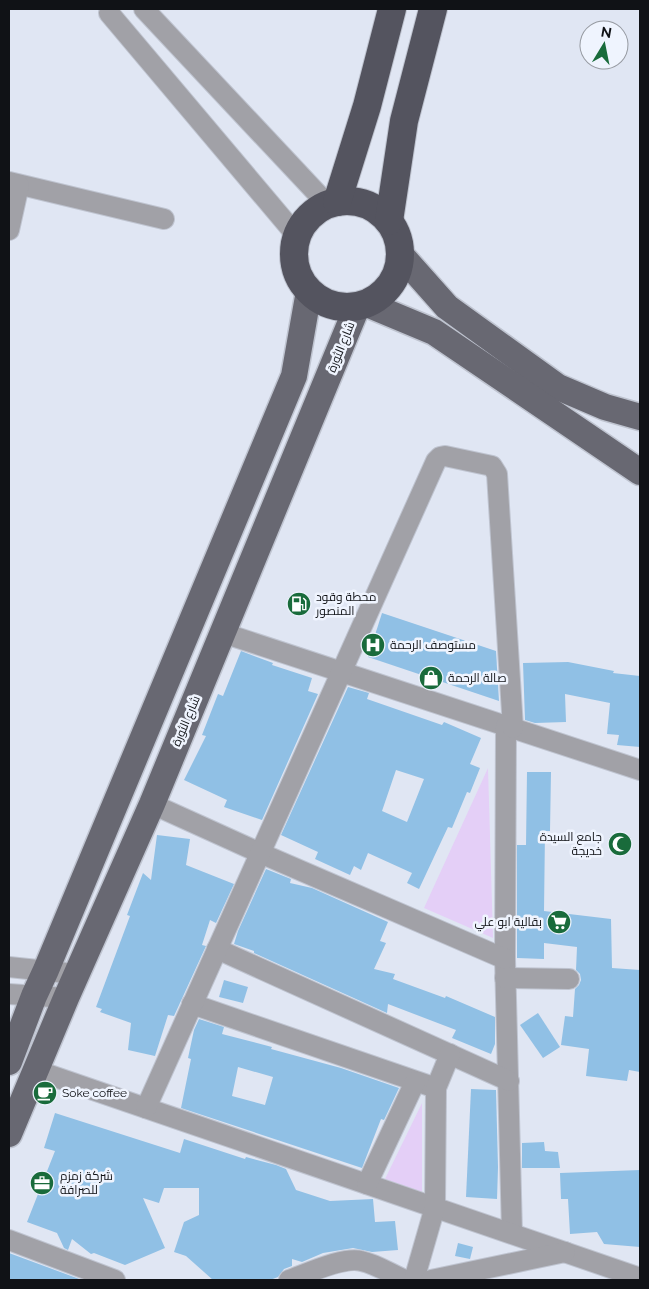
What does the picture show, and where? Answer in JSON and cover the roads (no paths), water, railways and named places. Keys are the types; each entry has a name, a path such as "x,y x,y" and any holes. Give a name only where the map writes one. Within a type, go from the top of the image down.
{"highway":[{"path":"332,203 367,106 392,9"},
{"path":"389,222 404,121 434,9"},
{"path":"332,203 361,203 376,210 389,222 397,236 400,254 398,270 391,284 380,296 362,305 340,307 323,302 309,292 300,279 295,266 294,251 297,236 304,223 315,212 332,203"}],"main road":[{"path":"400,254 447,308 558,387 604,407 640,417"},
{"path":"9,1062 21,995 46,970 294,376 309,292"},
{"path":"362,305 434,332 640,472"},
{"name":"شارع الثورة","path":"9,1134 76,974 152,804 362,305"}],"street":[{"path":"144,9 332,203"},
{"path":"110,13 297,236"},
{"path":"9,230 14,183 164,219"},
{"path":"146,1108 436,461 444,456 492,466 497,474 510,727 505,969 512,1233"},
{"path":"223,633 640,770"},
{"path":"152,804 505,969 569,979"},
{"path":"217,949 509,1081"},
{"path":"9,967 76,974"},
{"path":"21,995 66,998"},
{"path":"192,1004 436,1088"},
{"path":"414,1280 434,1207 436,1088 450,1054"},
{"path":"35,1070 640,1278"},
{"path":"367,1184 415,1082"},
{"path":"9,1240 115,1280"},
{"path":"431,1280 565,1252"},
{"path":"289,1280 332,1264 357,1260 367,1262 405,1280"}],"place":[{"name":"محطة وقود المنصور","path":"299,604"},
{"name":"مستوصف الرحمة","path":"373,645"},
{"name":"صالة الرحمة","path":"431,678"},
{"name":"جامع السيدة خديجة","path":"620,844"},
{"name":"بقالية ابو علي","path":"559,922"},
{"name":"Soke coffee","path":"45,1093"},
{"name":"شركة زمزم للصرافة","path":"42,1183"}]}
